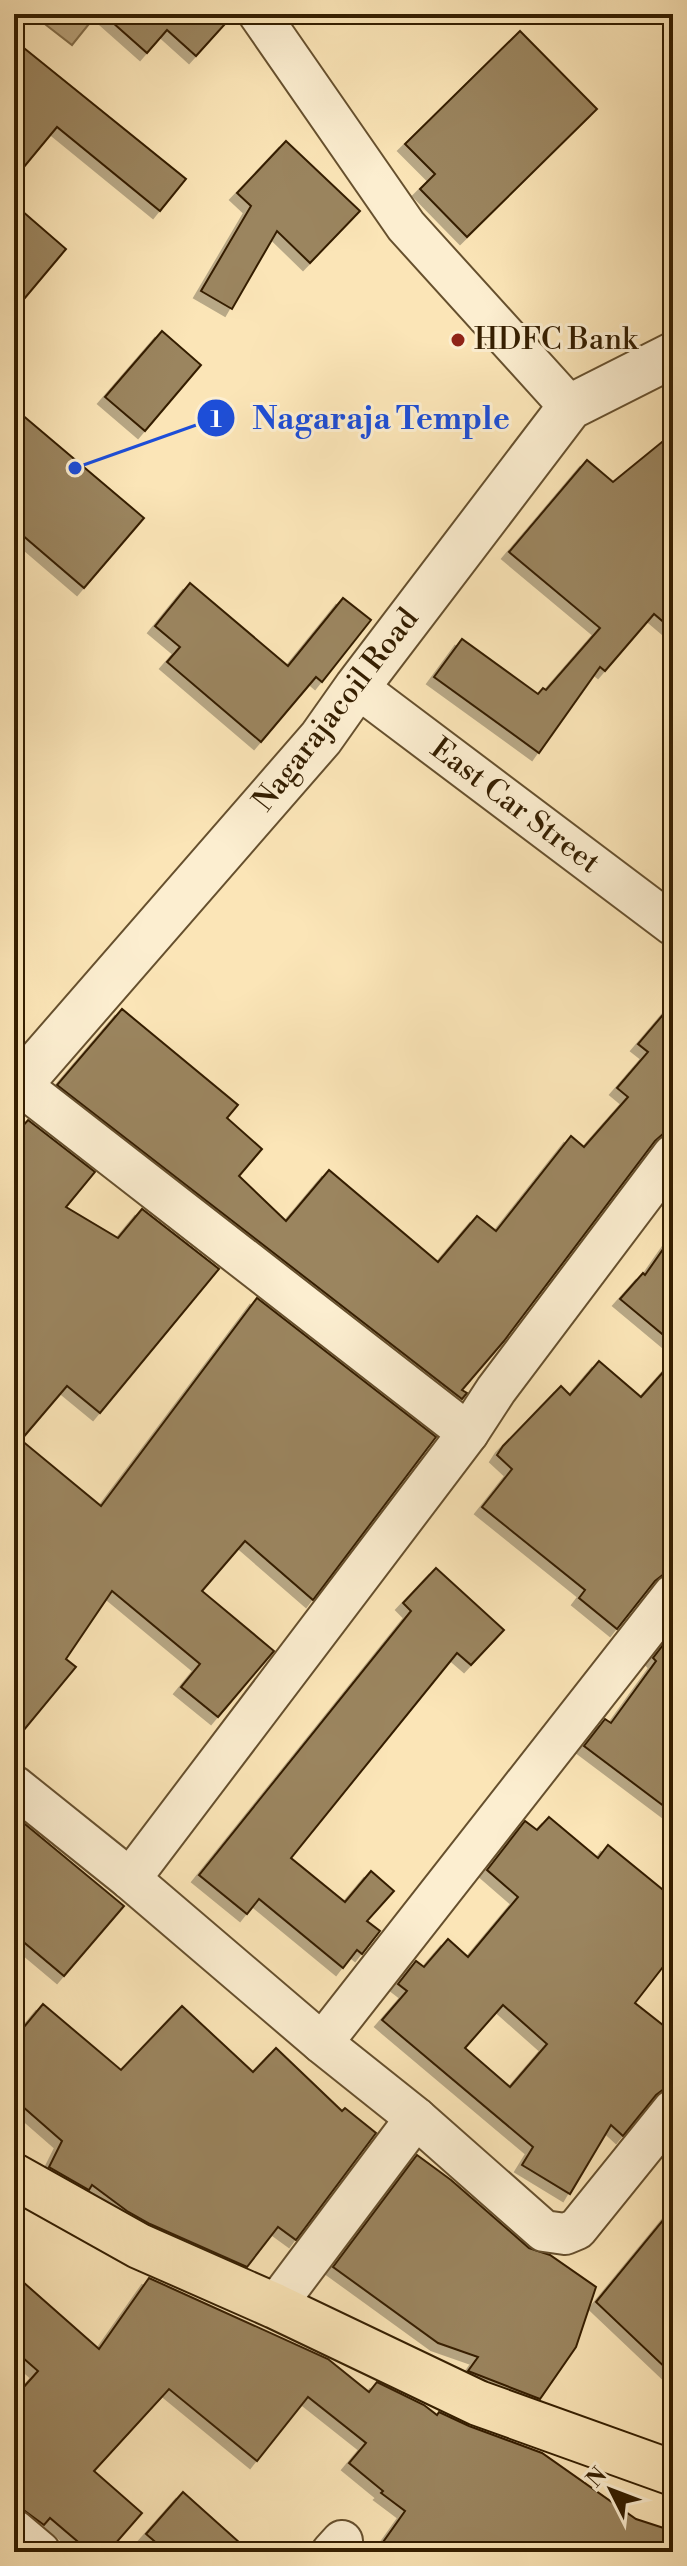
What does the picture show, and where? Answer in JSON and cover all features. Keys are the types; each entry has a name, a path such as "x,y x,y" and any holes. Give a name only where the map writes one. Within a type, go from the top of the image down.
{"main road":[{"path":"14,2176 139,2246 275,2306 478,2403 673,2473"}],"street":[{"path":"259,14 406,226 570,407"},
{"name":"Nagarajacoil Road","path":"16,1088 321,738 570,407 673,355"},
{"name":"East Car Street","path":"357,687 673,925"},
{"path":"16,1088 468,1433"},
{"path":"130,1879 468,1433 496,1390 673,1155"},
{"path":"322,2043 673,1595"},
{"path":"14,1786 416,2118 544,2231 557,2234 577,2229 673,2110"},
{"path":"275,2306 416,2118"},
{"path":"14,2530 40,2552"}],"shaded area":[{"path":"32,14 97,14 72,45"}],"building":[{"path":"103,14 234,14 196,56 167,30 147,53"},
{"path":"520,31 597,109 467,237 420,189 435,174 405,144"},
{"path":"14,40 186,179 160,211 57,127 14,179"},
{"path":"286,141 360,211 310,263 277,231 232,309 201,291 251,206 237,193"},
{"path":"14,204 66,249 14,311"},
{"path":"162,331 201,365 145,431 105,397"},
{"path":"14,408 144,518 84,588 14,528"},
{"path":"673,433 673,630 654,614 605,671 600,667 539,753 434,677 462,639 538,694 543,688 546,690 600,628 509,552 587,460 613,482"},
{"path":"190,583 288,666 343,598 371,620 322,682 316,677 261,742 167,662 180,647 155,626"},
{"path":"673,1003 673,1132 663,1134 655,1141 504,1341 462,1390 467,1393 462,1399 57,1085 122,1009 238,1105 227,1118 262,1149 239,1176 286,1221 329,1170 438,1262 477,1216 496,1231 571,1136 584,1147 628,1097 617,1088 648,1052 638,1044"},
{"path":"28,1120 95,1172 66,1207 118,1238 142,1209 219,1269 100,1413 67,1386 21,1440 101,1506 257,1298 436,1437 313,1600 245,1541 202,1591 274,1651 218,1717 181,1687 200,1664 112,1591 66,1659 76,1667 14,1742 14,1136"},
{"path":"673,1235 673,1343 620,1299 643,1273 645,1275"},
{"path":"599,1361 641,1397 673,1361 673,1573 664,1574 655,1581 617,1629 579,1598 585,1590 482,1507 512,1469 497,1455 503,1446 561,1386 570,1395"},
{"path":"436,1568 504,1630 471,1665 457,1653 291,1858 345,1902 371,1871 394,1891 367,1921 380,1931 362,1954 357,1950 343,1968 259,1899 247,1914 199,1875 411,1611 403,1603"},
{"path":"673,1632 673,1813 584,1746 605,1719 611,1723"},
{"path":"14,1815 124,1906 64,1976 14,1934"},
{"path":"549,1817 598,1858 608,1845 673,1898 673,1954 635,2003 673,2033 673,2088 664,2089 656,2095 623,2136 611,2125 570,2194 522,2165 533,2147 382,2020 407,1991 398,1984 416,1961 424,1967 448,1939 468,1957 518,1897 487,1870 525,1821 537,1830","holes":["503,2005 547,2044 510,2087 465,2048"]},
{"path":"43,2004 121,2070 182,2006 253,2072 276,2048 342,2111 345,2108 376,2133 296,2240 278,2227 247,2267 150,2224 92,2185 89,2190 49,2167 62,2141 14,2099 14,2039"},
{"path":"417,2155 451,2180 529,2248 550,2255 596,2287 576,2347 540,2399 468,2371 478,2357 438,2343 333,2267"},
{"path":"673,2208 673,2375 596,2302"},
{"path":"14,2274 99,2349 149,2278 328,2359 369,2392 377,2382 424,2405 437,2415 439,2412 542,2453 636,2519 673,2531 673,2552 376,2552 405,2511 349,2463 366,2443 308,2397 257,2461 169,2389 94,2471 142,2513 108,2552 90,2552 50,2518 44,2525 14,2503 14,2398 38,2371 14,2350"},
{"path":"183,2492 250,2552 167,2552 146,2534"}],"place":[{"name":"HDFC Bank","path":"458,340"},
{"name":"Nagaraja Temple","path":"75,468"}]}
